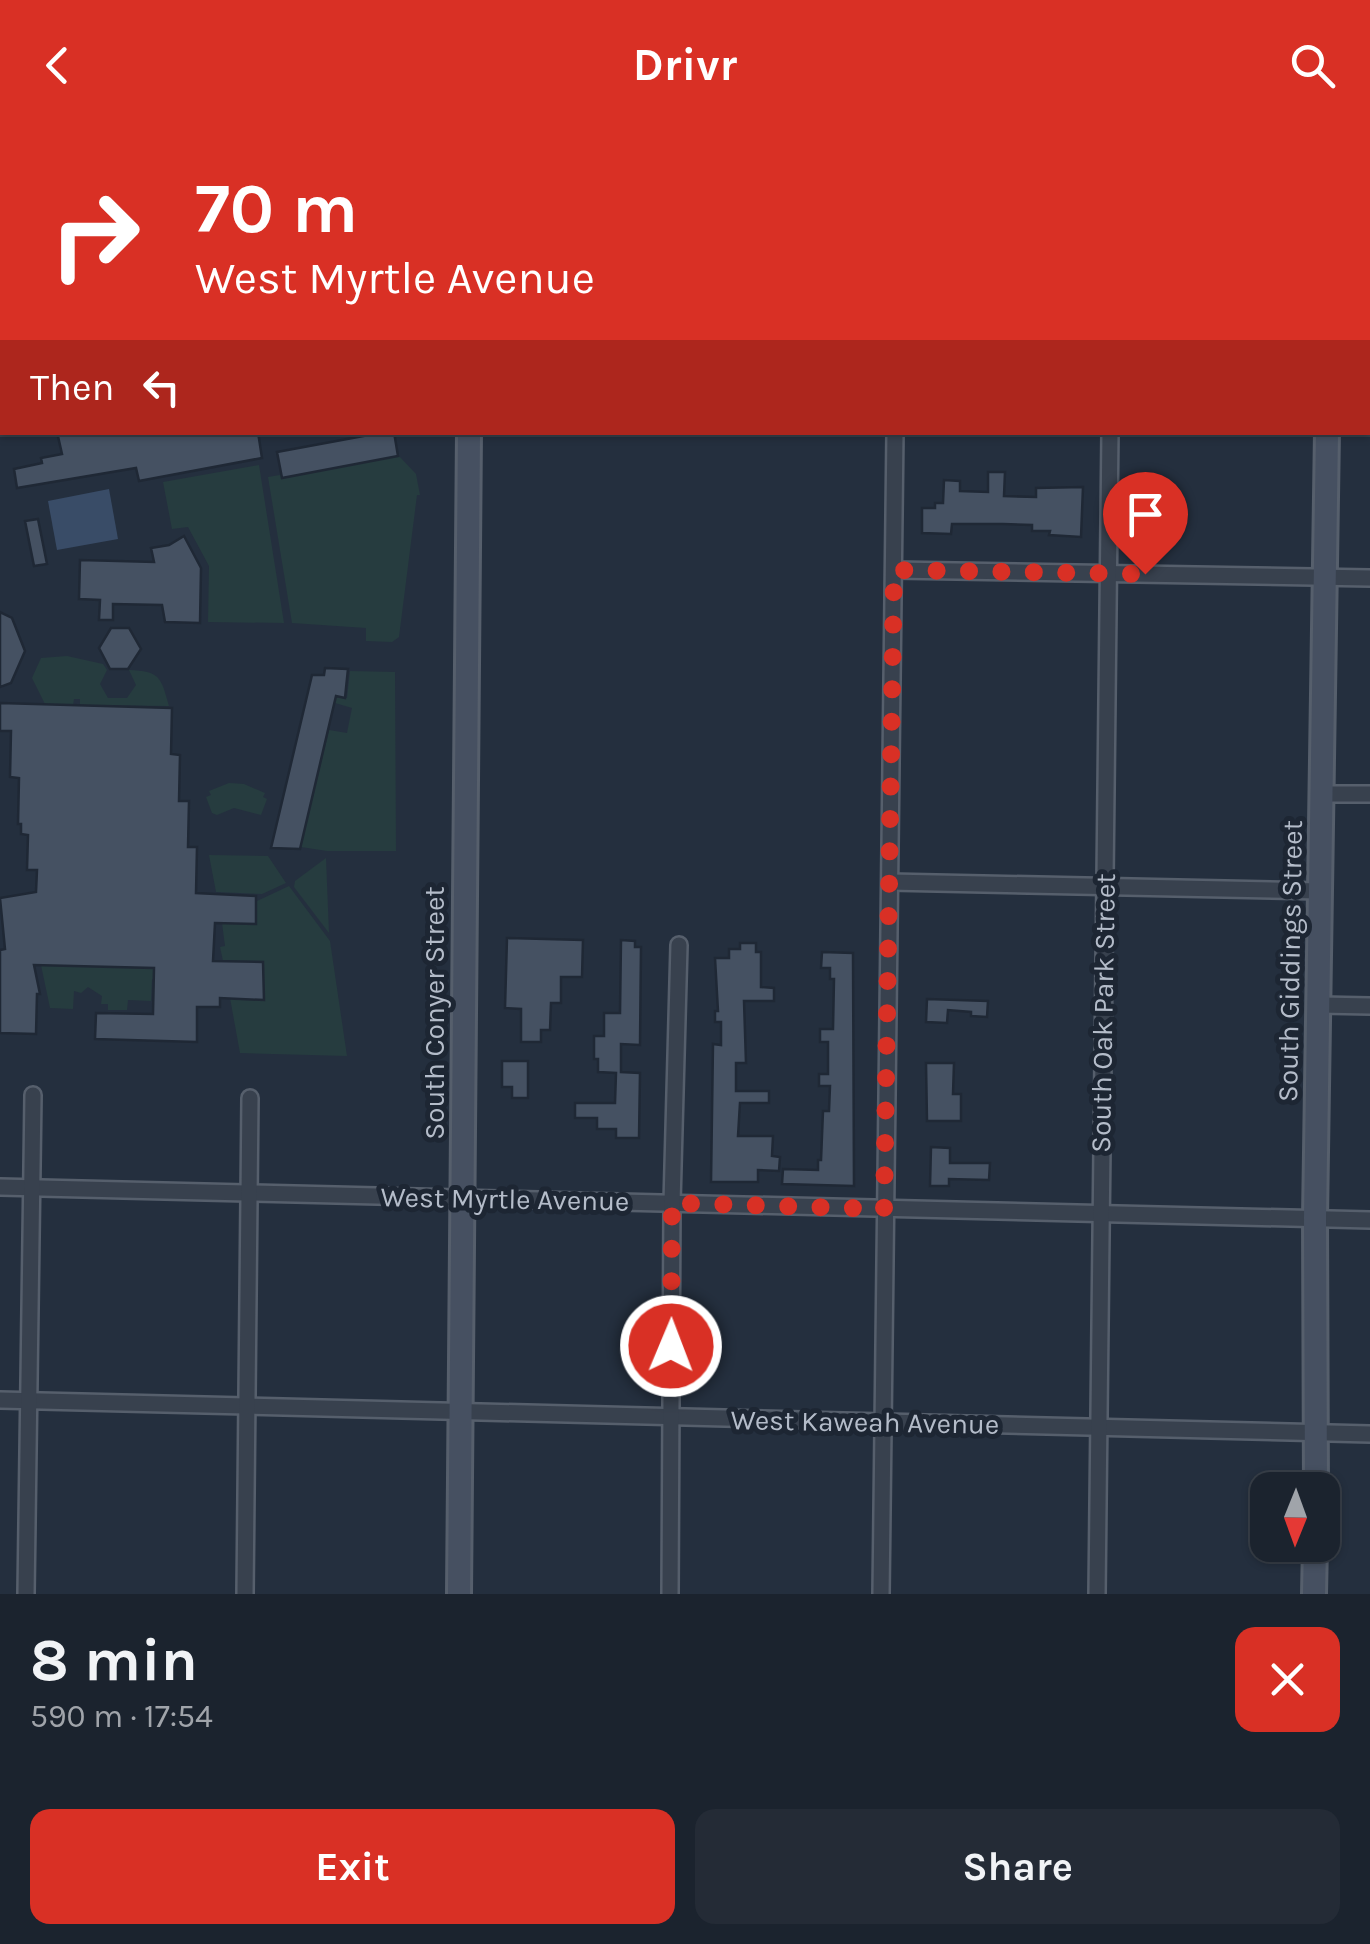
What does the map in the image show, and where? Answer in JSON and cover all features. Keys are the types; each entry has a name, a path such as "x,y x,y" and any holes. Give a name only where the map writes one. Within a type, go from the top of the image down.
{"street":[{"name":"South Conyer Street","path":"459,1594 469,435"},
{"path":"882,1594 896,435"},
{"name":"South Oak Park Street","path":"1097,1594 1110,435"},
{"name":"South Giddings Street","path":"1316,1472 1327,435"},
{"path":"894,570 1370,578"},
{"path":"1322,794 1370,794"},
{"path":"890,882 1322,891"},
{"path":"670,1594 672,1203 679,945"},
{"path":"1320,1005 1370,1006"},
{"path":"26,1594 33,1095"},
{"path":"245,1594 250,1098"},
{"name":"West Myrtle Avenue","path":"0,1187 1370,1220"},
{"name":"West Kaweah Avenue","path":"0,1400 1370,1434"},
{"path":"1314,1594 1315,1562"}],"green space":[{"path":"398,455 416,474 420,495 399,637 392,642 366,641 366,628 292,623 268,477"},
{"path":"259,465 284,623 208,622 209,566 188,527 172,529 163,482"},
{"path":"67,656 103,664 107,670 100,684 108,698 127,698 136,685 129,670 153,674 161,682 169,706 80,705 80,699 74,699 73,705 45,704 32,678 41,658"},
{"path":"350,671 395,672 396,851 301,847 329,730 347,733 352,708 335,703 336,697 347,698"},
{"path":"229,783 244,784 265,793 263,797 267,799 261,815 234,808 217,815 212,813 206,797 211,795 209,791"},
{"path":"209,855 268,856 286,883 262,894 216,892"},
{"path":"326,858 329,933 294,887 295,881"},
{"path":"289,886 330,941 347,1056 240,1053 230,998 263,1000 263,963 223,961 222,923 255,924 257,901"},
{"path":"41,965 220,969 222,980 152,979 151,1001 128,1000 127,1010 108,1010 108,1004 101,1004 102,996 88,987 81,993 74,991 73,1009 50,1008"}],"water":[{"path":"109,489 118,539 57,550 48,501"}],"building":[{"path":"58,435 258,435 262,458 139,481 136,468 17,488 14,469 62,454"},
{"path":"369,435 394,435 398,456 282,478 277,452"},
{"path":"988,472 1005,472 1004,496 1036,497 1036,488 1083,487 1081,537 1032,531 1032,525 1003,524 952,524 951,534 922,533 922,508 935,508 935,503 943,503 944,480 960,481 960,491 988,492"},
{"path":"38,519 47,564 34,566 25,521"},
{"path":"184,536 201,568 200,623 165,622 162,605 113,604 113,620 99,620 100,600 79,599 80,560 154,562 151,548 169,545"},
{"path":"0,612 12,618 25,651 11,683 0,687"},
{"path":"111,628 129,628 141,649 128,669 110,669 99,648"},
{"path":"325,668 348,669 345,698 336,696 300,849 271,848 312,675 324,675"},
{"path":"0,703 172,708 171,754 180,755 179,801 189,801 188,847 197,847 196,893 256,896 256,924 215,923 213,961 263,962 264,1000 220,998 220,1007 197,1007 197,1042 95,1039 96,1013 153,1014 154,968 34,965 40,994 36,1034 0,1033 0,950 5,949 0,898 36,892 37,870 27,870 28,835 21,834 18,824 19,778 10,777 11,731 0,731"},
{"path":"507,938 583,940 582,977 561,977 561,1003 551,1003 550,1030 541,1030 541,1042 521,1042 521,1009 505,1008"},
{"path":"621,940 635,941 635,947 641,947 640,1045 621,1044 621,1072 640,1073 639,1138 616,1138 616,1129 597,1129 597,1118 575,1118 575,1103 615,1103 616,1073 598,1072 594,1036 604,1036 604,1013 620,1013"},
{"path":"740,943 756,943 756,952 761,952 761,987 774,988 774,1001 744,1001 746,1063 736,1063 736,1091 769,1091 769,1103 740,1103 738,1136 773,1136 772,1156 780,1157 779,1171 758,1170 758,1182 711,1182 713,1044 721,1045 721,1022 715,1022 715,958 729,958 729,949 740,949"},
{"path":"822,952 853,953 854,1186 782,1184 783,1169 818,1170 821,1160 823,1111 829,1111 830,1086 819,1086 819,1074 828,1074 828,1042 820,1042 820,1029 833,1029 834,979 830,979 830,968 821,968"},
{"path":"927,999 988,1001 987,1017 948,1010 947,1023 926,1022"},
{"path":"502,1061 528,1061 528,1098 512,1098 512,1087 502,1087"},
{"path":"926,1063 954,1063 953,1094 961,1094 961,1121 927,1121"},
{"path":"931,1147 950,1148 950,1163 990,1163 989,1180 949,1179 949,1186 930,1186"}],"route":[{"path":"671,1346 672,1203 884,1209 894,570 1145,574"}]}
